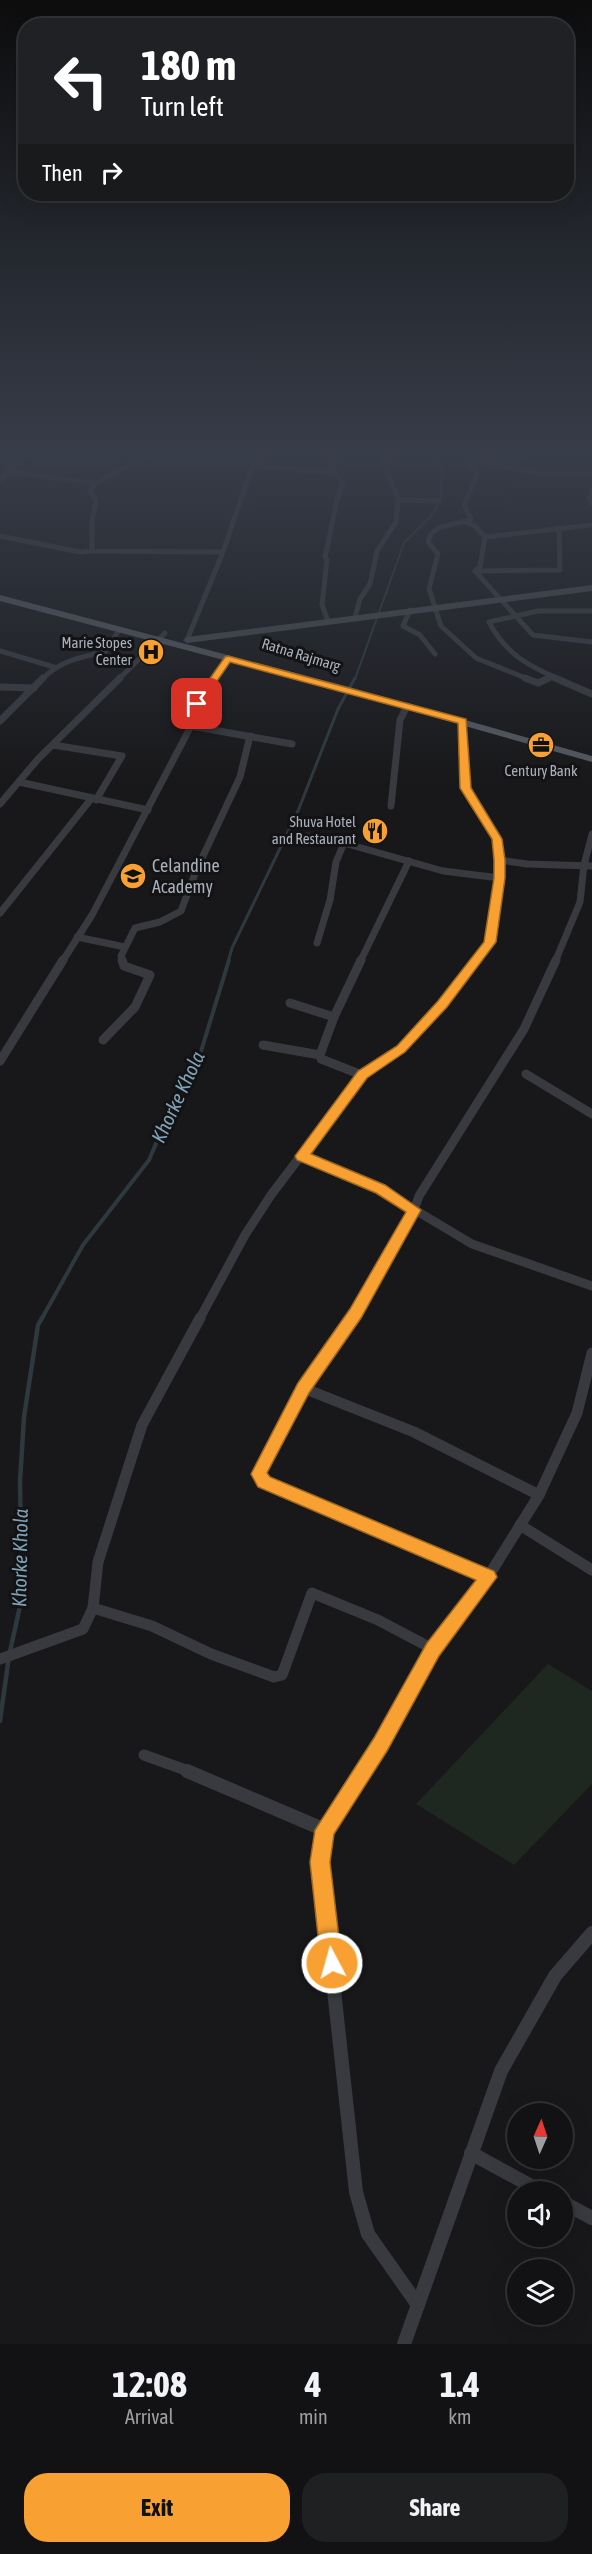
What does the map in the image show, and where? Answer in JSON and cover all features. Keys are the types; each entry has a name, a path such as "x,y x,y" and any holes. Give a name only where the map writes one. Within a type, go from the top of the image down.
{"main road":[{"path":"187,640 436,606 592,588"},
{"name":"Ratna Rajmarg","path":"0,591 162,636 187,640 205,648 345,686 592,759"},
{"path":"0,598 119,630 162,636 205,648 228,659 345,686"},
{"name":"Ratna Rajmarg","path":"369,694 429,704 592,751"}],"street":[{"path":"187,640 218,564"},
{"path":"327,564 322,605 327,621"},
{"path":"355,617 360,599 370,584 374,564"},
{"path":"435,564 429,589 441,626 476,658 538,683 550,677"},
{"path":"475,571 480,564"},
{"path":"475,571 560,570 560,564"},
{"path":"475,571 533,635 592,642"},
{"path":"410,610 403,626 420,635 435,654"},
{"path":"590,691 550,677 512,655 495,638 489,622 514,615 555,610 592,611"},
{"path":"0,721 54,667 78,657 105,652 119,630"},
{"path":"0,804 53,745 162,636"},
{"path":"0,651 54,667"},
{"path":"0,1061 92,915 191,726 197,704 228,659"},
{"path":"0,687 34,688"},
{"path":"391,806 400,720 407,706"},
{"path":"0,1659 83,1629 93,1608 98,1563 142,1425 245,1235 271,1195 362,1075 401,1049 442,1004 490,942 500,878 500,860 497,839 466,788 462,721"},
{"path":"191,726 292,744"},
{"path":"103,1040 135,1007 150,975 124,966 121,956 125,947 135,928 160,922 180,910 240,777 250,735"},
{"path":"0,913 94,800 122,756 53,745"},
{"path":"19,782 148,810"},
{"path":"488,1577 264,1482 259,1474 261,1466 303,1388 356,1314 414,1210 418,1197 524,1029 566,940 580,902 592,834"},
{"path":"307,836 344,843 442,871 500,878"},
{"path":"317,943 330,900 336,862 344,843"},
{"path":"500,860 527,864 588,865"},
{"path":"362,1075 321,1059 320,1055 333,1017 409,861"},
{"path":"77,937 125,947"},
{"path":"290,1004 333,1017"},
{"path":"263,1045 320,1055"},
{"path":"526,1074 592,1114"},
{"path":"302,1156 380,1189 472,1244 592,1286"},
{"path":"417,2305 368,2234 357,2192 320,1862 325,1830 380,1744 433,1649 488,1577 539,1495 577,1413 592,1353"},
{"path":"303,1388 414,1432 539,1495"},
{"path":"520,1525 592,1570"},
{"path":"93,1608 152,1626 212,1654 274,1677 282,1675 312,1593 378,1620 433,1649"},
{"path":"144,1755 209,1779 325,1830"},
{"path":"404,2344 501,2071 555,1976 592,1933"},
{"path":"471,2153 522,2181"},
{"path":"573,2208 592,2218"}],"shaded area":[{"path":"548,1664 592,1691 592,1784 514,1865 416,1804"}],"waterway":[{"name":"Khorke Khola","path":"355,679 396,564"},
{"name":"Khorke Khola","path":"228,962 232,948 298,811 338,709 355,678"},
{"name":"Khorke Khola","path":"41,1320 83,1245 149,1160 170,1111 195,1071 229,960"},
{"name":"Khorke Khola","path":"0,1721 9,1656 22,1597 20,1481 24,1417 38,1325 42,1318"}],"place":[{"name":"Marie Stopes Center","path":"151,652"},
{"name":"Century Bank","path":"541,745"},
{"name":"Shuva Hotel and Restaurant","path":"375,831"},
{"name":"Celandine Academy","path":"133,876"}],"route":[{"path":"197,704 228,659 345,688 462,721 466,788 497,839 500,860 500,878 490,942 442,1004 401,1049 362,1075 302,1156 380,1189 414,1210 356,1314 303,1388 261,1466 259,1474 264,1482 488,1577 433,1649 380,1744 325,1830 320,1862 332,1963"}]}
